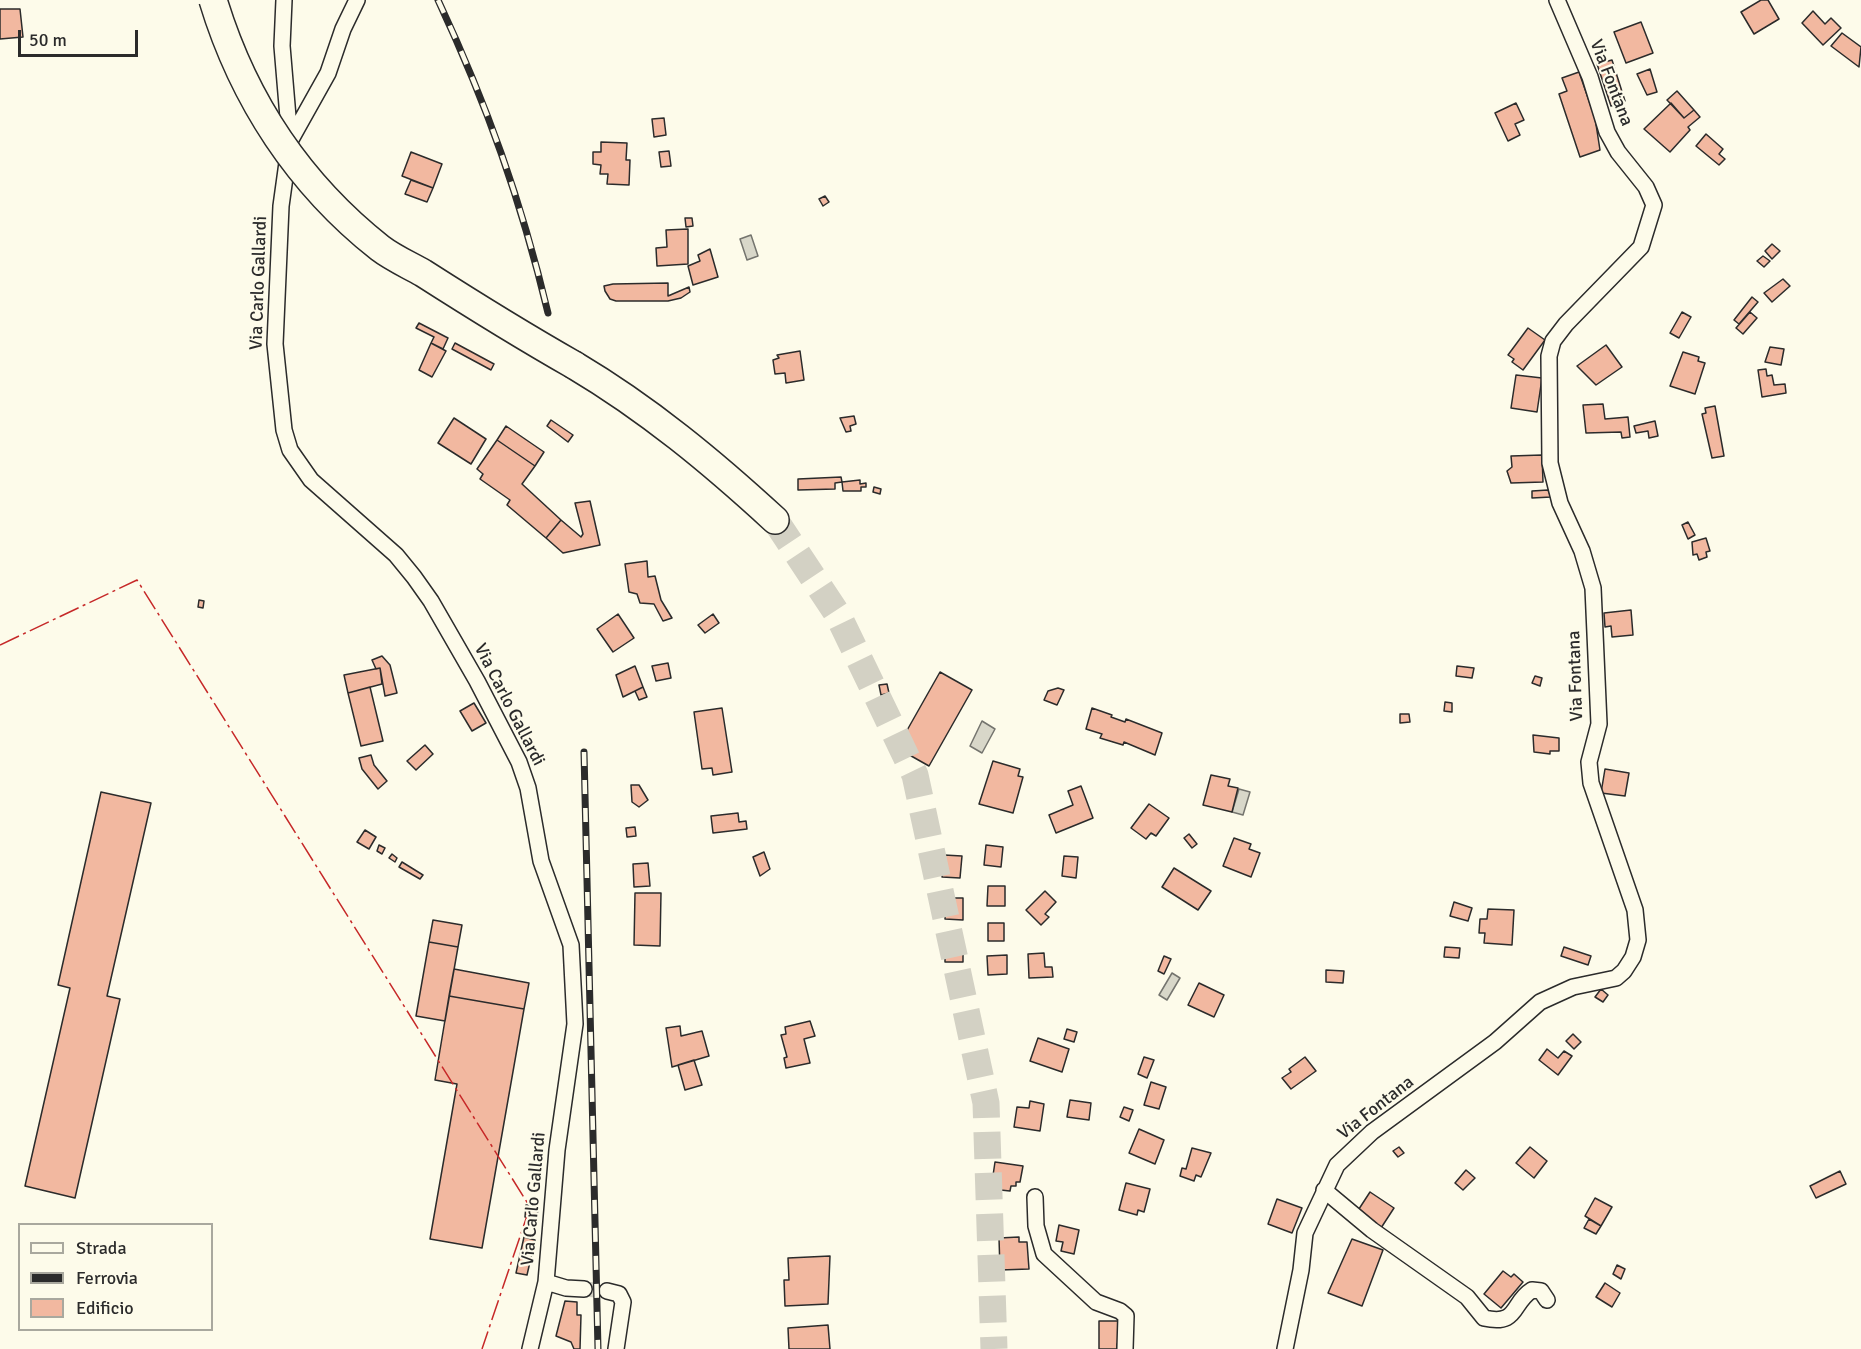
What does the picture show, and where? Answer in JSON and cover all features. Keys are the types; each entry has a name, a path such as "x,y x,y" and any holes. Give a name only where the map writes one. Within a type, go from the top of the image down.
{"highway":[{"path":"213,0 236,66 264,119 310,181 338,212 382,250 574,365 667,425 718,467 775,520"}],"street":[{"path":"284,0 282,46 290,141"},
{"path":"290,141 328,73 343,29 357,0"},
{"name":"Via Fontana","path":"1285,1349 1305,1233 1337,1165 1372,1132 1495,1042 1540,1002 1573,987 1616,978 1624,971 1633,957 1638,940 1635,910 1591,783 1588,762 1599,724 1593,588 1582,551 1560,502 1550,463 1549,356 1553,341 1566,324 1641,247 1654,205 1646,187 1618,152 1606,132 1590,77 1557,0"},
{"name":"Via Carlo Gallardi","path":"290,141 281,206 275,344 284,430 290,450 302,470 320,490 396,555 414,577 431,601 477,681 519,762 528,788 541,861 571,945 575,1024 557,1150 546,1282 530,1349"},
{"path":"1324,1190 1372,1230 1467,1297 1484,1318 1502,1320 1510,1317 1532,1290 1541,1291 1547,1300"},
{"path":"1035,1197 1036,1226 1044,1254 1096,1302 1120,1311 1126,1316 1125,1349"},
{"path":"546,1282 566,1288 584,1289"},
{"path":"607,1290 619,1294 623,1302 616,1349"}],"shaded area":[{"path":"751,235 758,256 747,260 740,239"},
{"path":"982,721 995,729 982,753 970,746"},
{"path":"1239,789 1250,792 1243,815 1232,812"},
{"path":"1172,973 1180,978 1167,1000 1159,995"}],"building":[{"path":"1761,0 1768,0 1779,19 1754,34 1741,12"},
{"path":"0,9 20,9 23,37 0,39"},
{"path":"1813,11 1825,24 1831,18 1841,28 1823,45 1802,23"},
{"path":"1641,22 1653,53 1626,63 1614,32"},
{"path":"1842,33 1861,47 1859,67 1831,46"},
{"path":"1612,60 1625,101 1611,106 1597,64"},
{"path":"1650,69 1657,92 1647,95 1637,74"},
{"path":"1579,72 1595,118 1600,150 1580,157 1559,94 1567,91 1562,78"},
{"path":"1677,91 1694,110 1684,118 1667,100"},
{"path":"1516,103 1524,120 1515,124 1520,135 1508,141 1495,113"},
{"path":"1671,103 1684,118 1694,110 1700,117 1688,127 1690,130 1670,152 1644,129"},
{"path":"664,118 666,135 654,137 652,119"},
{"path":"1706,134 1723,149 1719,154 1725,159 1719,165 1696,146"},
{"path":"601,142 627,143 626,160 630,160 629,185 607,184 608,174 600,174 601,165 593,164 593,152 601,152"},
{"path":"669,151 671,166 661,167 659,152"},
{"path":"411,152 442,164 433,188 402,176"},
{"path":"411,180 433,188 427,202 405,194"},
{"path":"825,196 829,202 823,206 819,199"},
{"path":"685,218 692,218 693,226 686,227"},
{"path":"688,229 688,264 657,266 656,248 667,247 666,230"},
{"path":"1772,244 1780,251 1772,259 1765,251"},
{"path":"710,249 718,277 693,285 688,266 700,261 698,255"},
{"path":"1763,256 1770,261 1764,267 1757,261"},
{"path":"1783,279 1790,286 1772,302 1764,293"},
{"path":"668,283 668,296 689,287 690,292 681,298 668,301 616,301 610,299 604,286 613,284"},
{"path":"1752,297 1758,302 1739,324 1734,320"},
{"path":"1682,312 1691,317 1679,338 1670,333"},
{"path":"1750,312 1757,318 1743,334 1736,328"},
{"path":"419,323 448,338 443,349 431,343 434,337 416,328"},
{"path":"1528,328 1545,340 1523,370 1512,362 1514,359 1508,355"},
{"path":"431,343 446,351 432,377 419,370"},
{"path":"455,343 494,364 491,370 452,349"},
{"path":"1606,345 1622,367 1596,385 1577,366"},
{"path":"1770,347 1784,349 1781,365 1765,362"},
{"path":"800,351 804,380 786,383 785,373 775,374 773,360 779,358 777,355"},
{"path":"1683,352 1699,357 1698,361 1705,363 1695,394 1670,386"},
{"path":"1766,369 1767,376 1772,375 1774,385 1785,384 1786,393 1762,397 1758,370"},
{"path":"1516,375 1542,378 1537,412 1511,408"},
{"path":"1603,404 1605,419 1628,417 1630,437 1622,438 1621,432 1586,433 1583,405"},
{"path":"1715,406 1724,456 1712,458 1702,414 1706,413 1705,408"},
{"path":"854,416 856,424 850,426 851,431 846,432 840,418"},
{"path":"454,418 486,439 471,464 438,443"},
{"path":"551,420 573,435 568,442 547,426"},
{"path":"1655,421 1658,436 1649,438 1648,431 1636,433 1634,426"},
{"path":"506,426 544,452 535,466 497,440"},
{"path":"497,440 535,466 522,484 561,520 546,538 507,505 510,500 480,479 483,474 477,469"},
{"path":"1542,455 1543,482 1511,483 1507,471 1512,467 1511,456"},
{"path":"841,477 842,482 835,483 835,489 798,490 798,479"},
{"path":"860,480 860,484 866,483 866,487 861,487 861,491 843,491 842,482"},
{"path":"874,487 881,489 880,494 873,492"},
{"path":"1548,490 1551,497 1532,498 1532,491"},
{"path":"590,501 600,545 563,553 546,538 561,520 581,537 583,534 575,503"},
{"path":"1688,522 1695,535 1688,539 1682,525"},
{"path":"1706,538 1710,551 1706,552 1707,557 1699,560 1697,554 1693,555 1692,542"},
{"path":"647,561 648,577 655,576 661,600 672,618 663,621 654,604 640,603 637,594 629,592 625,564"},
{"path":"199,600 204,601 203,608 198,607"},
{"path":"1631,610 1633,635 1612,637 1611,626 1605,627 1604,613"},
{"path":"618,614 634,638 613,652 597,629"},
{"path":"713,614 719,623 705,633 698,625"},
{"path":"382,656 390,665 397,693 385,696 380,668 376,669 372,660"},
{"path":"668,663 671,678 656,681 652,666"},
{"path":"635,666 643,687 623,697 616,675"},
{"path":"1457,666 1474,668 1472,678 1456,676"},
{"path":"380,668 382,684 348,693 344,675"},
{"path":"940,672 972,690 929,766 897,748"},
{"path":"1535,676 1542,678 1540,686 1532,683"},
{"path":"887,684 889,693 881,695 879,685"},
{"path":"370,687 383,741 361,746 348,693"},
{"path":"643,687 647,697 639,700 635,691"},
{"path":"1058,688 1064,690 1057,705 1044,700 1048,691"},
{"path":"1445,702 1452,703 1452,712 1444,711"},
{"path":"474,703 486,723 472,731 460,711"},
{"path":"722,708 732,772 713,775 712,768 702,769 694,712"},
{"path":"1092,708 1125,722 1126,719 1162,733 1155,755 1124,742 1123,745 1100,738 1102,734 1086,729"},
{"path":"1400,714 1409,714 1410,722 1400,723"},
{"path":"1533,735 1559,738 1559,751 1550,751 1550,754 1534,752"},
{"path":"425,745 433,754 416,770 407,761"},
{"path":"371,755 374,765 387,781 378,789 362,769 359,758"},
{"path":"993,761 1020,769 1018,776 1023,777 1013,813 979,804"},
{"path":"1605,769 1629,773 1625,796 1601,793"},
{"path":"1211,775 1230,779 1228,786 1238,788 1232,812 1203,805"},
{"path":"631,785 639,785 648,800 639,807 632,802"},
{"path":"1081,786 1093,818 1056,833 1049,815 1073,805 1068,791"},
{"path":"101,792 151,803 107,996 120,999 75,1198 25,1186 70,988 58,985"},
{"path":"1149,804 1169,818 1156,836 1151,833 1146,839 1131,828"},
{"path":"738,813 739,822 746,821 747,829 713,833 711,816"},
{"path":"635,827 636,836 627,837 626,828"},
{"path":"365,830 376,837 369,849 357,842"},
{"path":"1189,834 1197,844 1192,848 1184,838"},
{"path":"1234,838 1251,844 1249,849 1260,853 1251,877 1223,866"},
{"path":"379,845 385,848 382,854 377,851"},
{"path":"986,845 1003,847 1001,867 984,865"},
{"path":"764,852 770,869 760,876 753,857"},
{"path":"392,854 397,858 395,862 389,858"},
{"path":"944,855 962,856 960,878 942,877"},
{"path":"1064,856 1078,857 1076,878 1062,876"},
{"path":"402,862 423,875 420,879 399,867"},
{"path":"648,863 650,886 634,887 633,864"},
{"path":"1174,868 1211,891 1198,910 1162,887"},
{"path":"988,886 1005,886 1005,906 987,906"},
{"path":"1045,891 1056,902 1045,914 1049,917 1041,925 1026,910"},
{"path":"635,893 661,893 660,946 634,945"},
{"path":"946,898 963,898 963,920 945,919"},
{"path":"1454,902 1472,908 1468,921 1450,916"},
{"path":"1488,909 1514,910 1512,945 1484,943 1485,933 1479,933 1480,919 1487,919"},
{"path":"433,920 462,925 458,947 429,942"},
{"path":"988,923 1004,923 1004,941 988,941"},
{"path":"945,939 963,939 963,962 945,962"},
{"path":"429,942 458,947 445,1021 416,1016"},
{"path":"1445,947 1460,948 1459,958 1444,957"},
{"path":"1564,947 1591,956 1588,965 1561,956"},
{"path":"1044,953 1045,967 1052,967 1053,977 1029,978 1028,954"},
{"path":"1007,955 1007,974 988,975 987,956"},
{"path":"1164,956 1171,959 1164,974 1158,971"},
{"path":"454,969 529,983 524,1009 449,996"},
{"path":"1326,970 1344,971 1343,983 1326,982"},
{"path":"1199,983 1224,995 1214,1017 1188,1005"},
{"path":"1601,989 1608,995 1603,1002 1595,997"},
{"path":"449,996 524,1009 482,1248 430,1239 457,1084 435,1080"},
{"path":"810,1021 815,1036 804,1039 810,1063 786,1068 784,1058 787,1057 781,1035 786,1034 785,1027"},
{"path":"680,1026 681,1036 702,1031 709,1056 672,1067 666,1028"},
{"path":"1067,1029 1077,1032 1074,1042 1064,1039"},
{"path":"1573,1034 1581,1042 1574,1049 1566,1041"},
{"path":"1038,1038 1069,1049 1062,1072 1030,1061"},
{"path":"1547,1049 1558,1058 1564,1051 1572,1056 1558,1075 1539,1060"},
{"path":"1144,1057 1154,1060 1147,1078 1138,1074"},
{"path":"1305,1057 1316,1071 1291,1089 1282,1078 1291,1072 1289,1069"},
{"path":"694,1060 702,1085 685,1090 678,1065"},
{"path":"1151,1082 1166,1087 1159,1109 1144,1105"},
{"path":"1070,1100 1091,1103 1089,1120 1067,1117"},
{"path":"1030,1101 1044,1104 1040,1131 1014,1127 1017,1107 1029,1108"},
{"path":"1124,1107 1133,1110 1129,1121 1120,1117"},
{"path":"1139,1129 1164,1140 1155,1164 1129,1153"},
{"path":"1399,1147 1404,1153 1398,1157 1393,1151"},
{"path":"1530,1147 1547,1161 1534,1178 1516,1163"},
{"path":"1192,1148 1211,1153 1201,1177 1196,1175 1194,1181 1180,1176 1182,1168 1186,1169"},
{"path":"995,1162 1023,1166 1020,1182 1016,1182 1016,1186 1011,1186 1010,1191 991,1189"},
{"path":"1466,1170 1475,1178 1463,1190 1455,1183"},
{"path":"1840,1171 1846,1184 1816,1198 1810,1186"},
{"path":"1126,1183 1150,1189 1144,1212 1138,1210 1137,1215 1119,1210"},
{"path":"1370,1192 1394,1208 1381,1228 1357,1212"},
{"path":"1595,1198 1612,1207 1601,1226 1585,1216"},
{"path":"1277,1199 1302,1208 1292,1233 1268,1224"},
{"path":"526,1205 538,1206 537,1218 525,1217"},
{"path":"1589,1219 1601,1226 1596,1234 1584,1228"},
{"path":"1059,1225 1079,1230 1074,1254 1061,1251 1063,1242 1056,1241"},
{"path":"524,1237 535,1240 527,1275 516,1273"},
{"path":"1019,1237 1019,1242 1027,1242 1029,1269 1000,1270 999,1238"},
{"path":"1352,1239 1383,1250 1362,1306 1328,1293"},
{"path":"830,1256 828,1304 785,1306 784,1280 789,1280 788,1258"},
{"path":"1617,1265 1625,1269 1621,1279 1613,1274"},
{"path":"1503,1271 1511,1277 1514,1274 1523,1282 1501,1308 1484,1294"},
{"path":"1605,1283 1620,1293 1612,1307 1596,1297"},
{"path":"565,1301 577,1302 577,1315 581,1315 580,1349 574,1349 571,1342 556,1336"},
{"path":"1099,1321 1124,1321 1124,1344 1117,1344 1117,1349 1099,1349"},
{"path":"828,1325 830,1349 789,1349 788,1328"}],"tunnel":[{"path":"775,520 838,615 915,775 986,1103 994,1349"},
{"path":"584,1289 607,1291"}],"railway":[{"path":"438,0 472,77 501,154 538,271 548,313"},
{"path":"584,752 598,1349"}],"power":[{"path":"0,645 137,580 530,1207 482,1349"}]}
